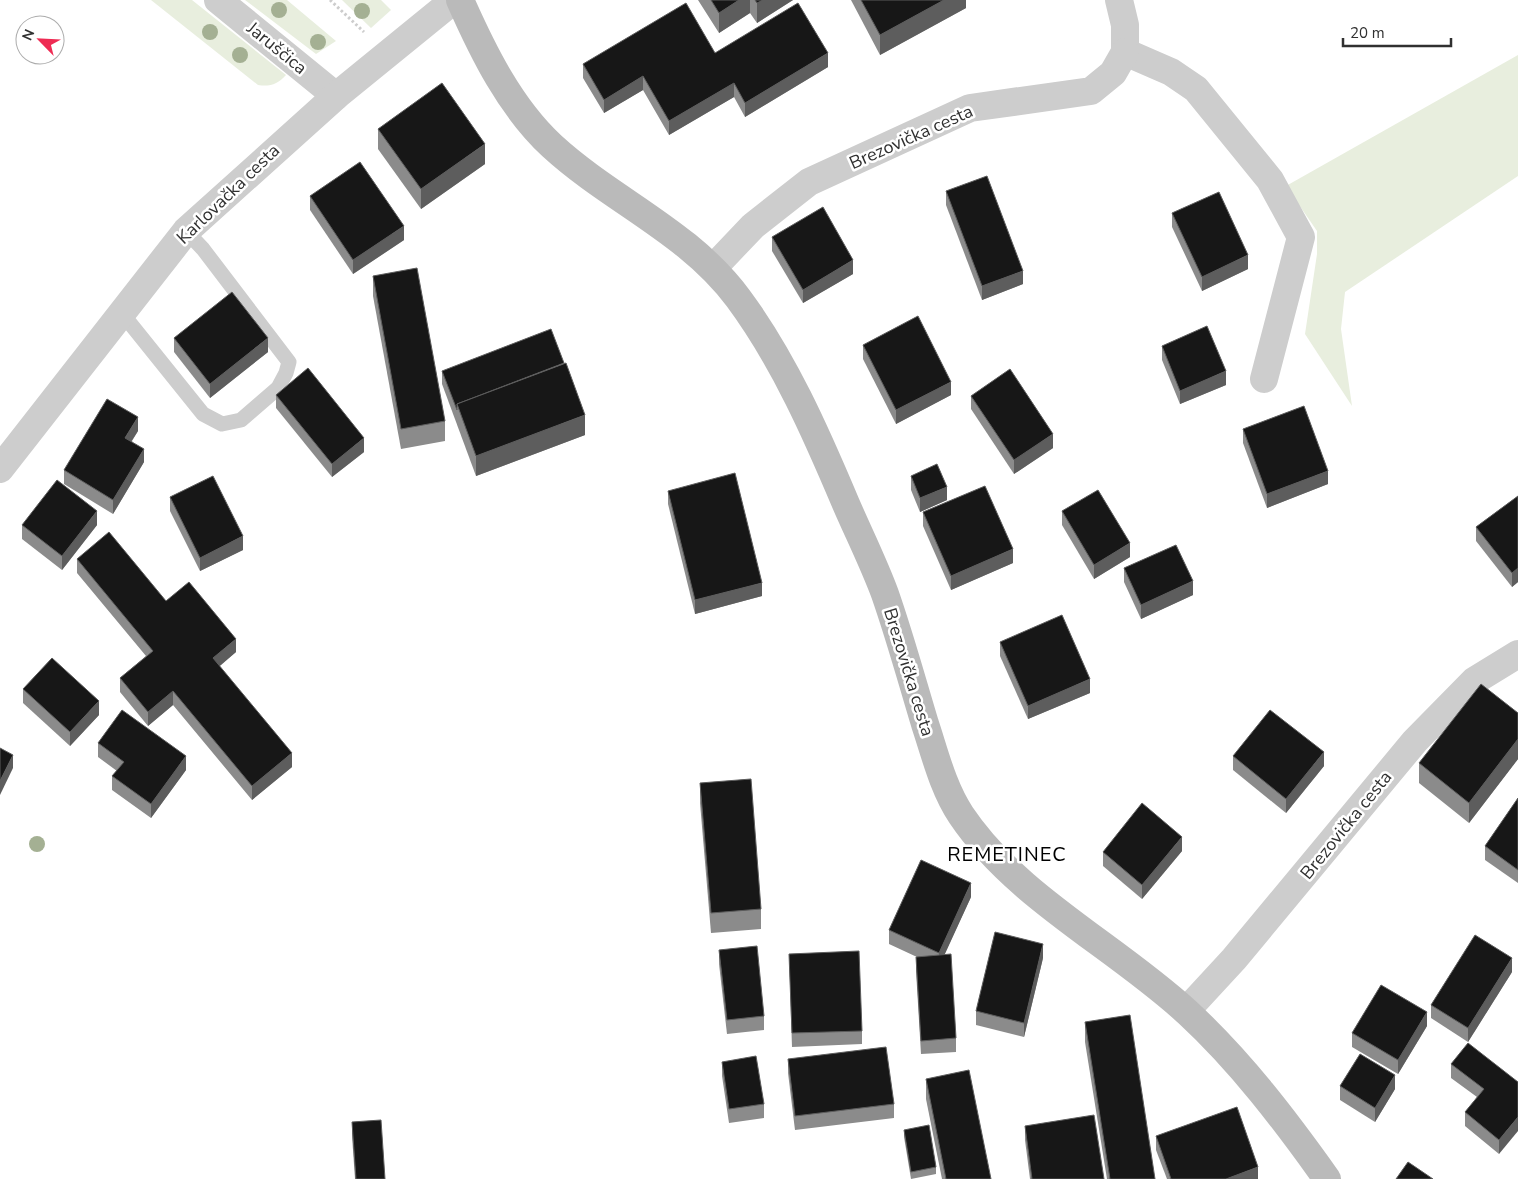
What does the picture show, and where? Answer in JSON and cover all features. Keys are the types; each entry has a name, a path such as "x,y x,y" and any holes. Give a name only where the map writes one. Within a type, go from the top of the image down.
{"main road":[{"name":"Brezovička cesta","path":"460,0 474,32 510,95 552,145 602,184 686,243 713,268 758,328 814,428 884,591 940,772 958,811 980,840 1007,869 1186,1011 1242,1068 1290,1127 1328,1179"}],"street":[{"name":"Jaruščica","path":"218,0 336,96"},
{"name":"Karlovačka cesta","path":"0,469 186,231 336,96 454,0"},
{"path":"1119,0 1125,25 1125,52 1171,72 1196,89 1270,180 1301,237 1264,378"},
{"name":"Brezovička cesta","path":"713,268 753,226 809,182 970,108 1091,91 1113,74 1125,52"},
{"name":"Brezovička cesta","path":"1186,1011 1266,922 1415,741 1474,681 1518,654"}],"lane":[{"path":"121,312 203,414 222,424 241,420 278,388 286,373 289,362 203,248 186,231"}],"path":[{"path":"330,0 368,35"}],"green space":[{"path":"151,0 192,0 286,75 274,84 258,85"},
{"path":"245,0 287,0 336,41 316,54"},
{"path":"342,0 381,0 391,10 371,28"},
{"path":"1518,55 1518,176 1345,292 1341,329 1352,406 1305,334 1317,254 1317,231 1286,186"}],"building":[{"path":"711,0 739,0 719,13"},
{"path":"861,0 944,0 880,35"},
{"path":"686,3 715,53 798,3 828,53 745,103 734,83 669,121 643,76 604,100 583,64"},
{"path":"442,83 485,144 421,189 378,129"},
{"path":"360,162 404,226 353,260 310,196"},
{"path":"987,176 1023,271 982,286 946,191"},
{"path":"1219,192 1248,255 1202,277 1172,213"},
{"path":"823,207 853,260 803,290 772,237"},
{"path":"417,268 445,421 401,429 373,276"},
{"path":"232,292 268,338 210,384 174,338"},
{"path":"918,316 951,382 896,410 863,345"},
{"path":"1207,326 1226,371 1180,391 1162,346"},
{"path":"551,329 564,363 457,404 457,410 442,371"},
{"path":"566,363 585,415 476,456 457,404"},
{"path":"308,368 364,438 332,464 276,395"},
{"path":"1010,369 1053,434 1014,460 971,396"},
{"path":"107,399 138,417 125,438 144,449 113,500 64,470"},
{"path":"1304,406 1328,471 1267,494 1243,429"},
{"path":"937,464 947,487 920,498 911,476"},
{"path":"735,473 762,583 695,600 668,491"},
{"path":"213,476 243,536 200,558 170,497"},
{"path":"57,480 97,511 62,556 22,525"},
{"path":"985,486 1013,549 951,576 923,512"},
{"path":"1098,490 1130,543 1094,565 1062,511"},
{"path":"1518,496 1518,568 1512,573 1476,527"},
{"path":"109,532 166,601 189,582 236,639 213,658 292,753 252,786 173,691 148,712 120,678 153,651 77,559"},
{"path":"1176,545 1193,581 1141,605 1124,568"},
{"path":"1062,615 1090,679 1028,706 1000,642"},
{"path":"52,658 99,701 70,732 23,689"},
{"path":"1481,684 1518,713 1518,739 1469,803 1419,763"},
{"path":"122,710 186,756 151,804 112,776 124,762 98,743"},
{"path":"1270,710 1324,752 1286,799 1233,756"},
{"path":"0,748 13,755 0,781"},
{"path":"751,779 761,909 711,913 700,783"},
{"path":"1518,798 1518,870 1485,846"},
{"path":"1142,803 1182,837 1142,885 1103,852"},
{"path":"921,860 971,883 939,953 889,930"},
{"path":"995,932 1043,944 1024,1023 976,1011"},
{"path":"1475,935 1512,958 1468,1028 1431,1005"},
{"path":"757,946 764,1016 727,1020 719,950"},
{"path":"859,951 862,1031 792,1033 789,954"},
{"path":"951,954 956,1038 921,1041 916,957"},
{"path":"1381,985 1427,1012 1398,1060 1352,1033"},
{"path":"1130,1015 1155,1179 1110,1179 1085,1022"},
{"path":"1468,1043 1518,1082 1518,1117 1499,1140 1465,1112 1484,1089 1451,1064"},
{"path":"886,1047 894,1104 795,1116 788,1059"},
{"path":"1360,1054 1395,1075 1375,1108 1340,1086"},
{"path":"756,1056 764,1104 729,1109 722,1062"},
{"path":"969,1070 991,1179 946,1179 926,1079"},
{"path":"1237,1107 1258,1167 1226,1179 1171,1179 1156,1136"},
{"path":"1094,1115 1104,1179 1032,1179 1025,1126"},
{"path":"381,1120 385,1179 356,1179 352,1122"},
{"path":"929,1125 936,1167 911,1172 904,1130"},
{"path":"1408,1162 1433,1179 1396,1179"}],"district":[{"name":"REMETINEC","path":"1007,854"}]}
